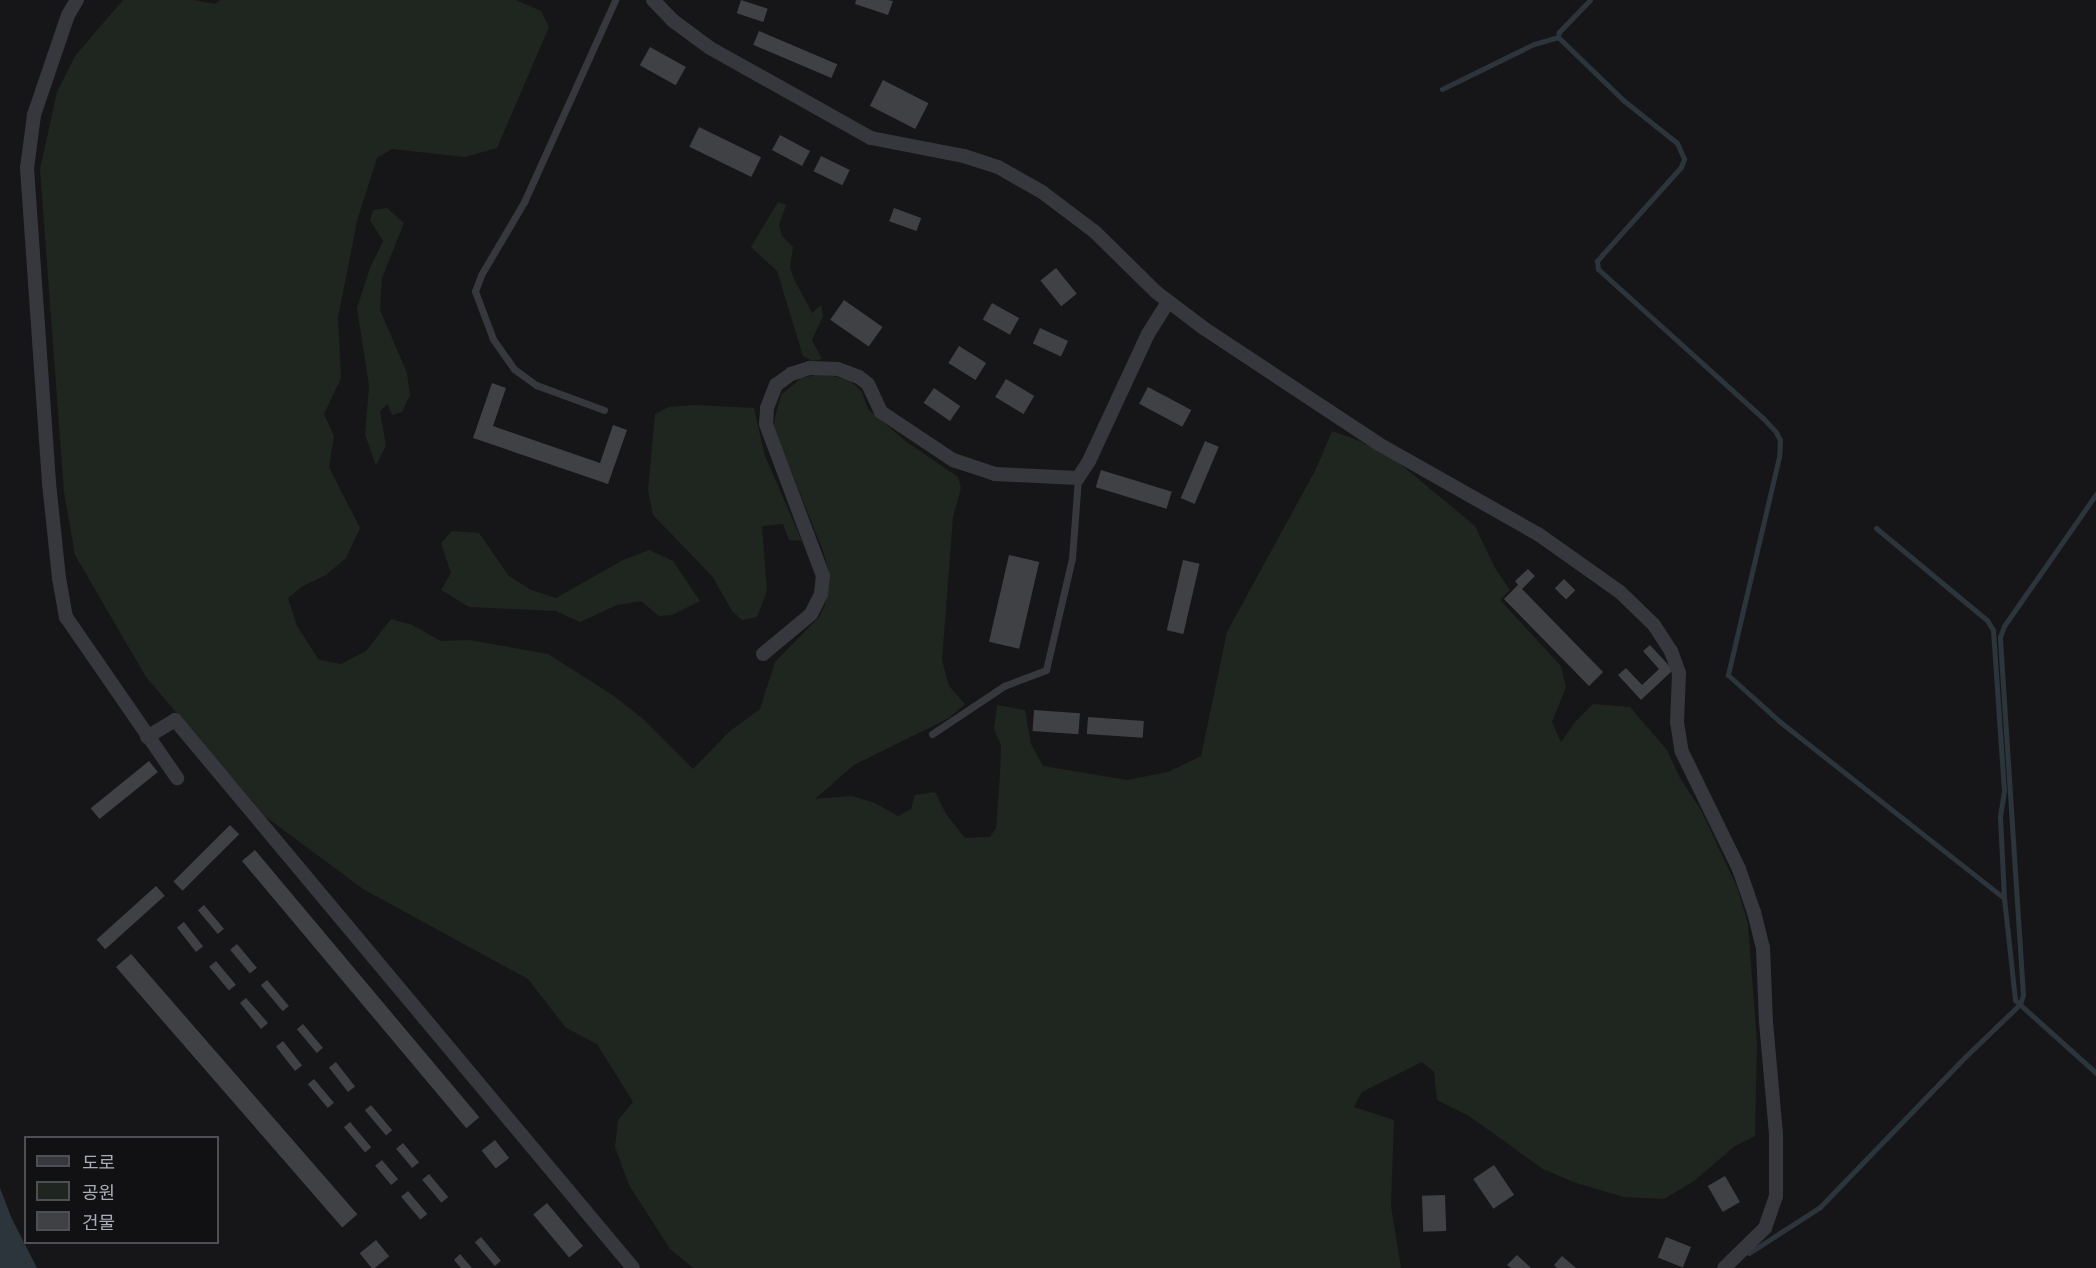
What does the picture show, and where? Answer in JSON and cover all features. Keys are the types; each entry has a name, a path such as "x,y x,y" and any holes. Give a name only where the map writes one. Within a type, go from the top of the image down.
{"street":[{"path":"77,0 68,15 34,115 27,168 49,483 66,617 177,778"},
{"path":"654,0 672,20 710,48 871,138 964,156 998,167 1033,187 1095,232 1168,302 1205,329 1377,443 1547,541 1620,592 1654,625 1671,651 1679,673 1677,722 1682,752 1739,869 1755,912 1763,948 1766,1022 1776,1134 1776,1196 1765,1228 1724,1268"},
{"path":"763,654 811,614 821,594 823,576 766,424 770,395 776,385 791,374 810,368 838,369 859,377 868,384 881,412 953,460 995,474 1078,478 1089,461 1148,334 1168,302"},
{"path":"147,737 175,720 633,1268"}],"lane":[{"path":"604,410 536,385 514,369 493,339 475,291 486,267 524,202 615,0"},
{"path":"932,734 1004,686 1046,670 1072,558 1078,478"}],"green space":[{"path":"123,0 193,0 215,4 220,0 516,0 541,11 549,27 497,148 465,157 392,149 377,158 357,221 338,318 341,378 324,414 334,436 329,467 360,528 346,558 326,575 303,586 288,598 297,626 319,660 341,664 366,651 391,619 412,625 441,641 469,640 548,654 614,696 643,719 693,769 730,731 760,709 775,662 820,616 825,605 830,576 823,551 773,425 781,395 801,378 822,374 848,379 862,392 868,409 904,440 958,477 961,488 953,517 942,660 949,686 965,704 949,718 854,765 815,799 852,796 875,803 898,816 911,809 915,795 935,792 946,814 965,838 990,837 996,828 1000,774 1001,745 994,729 997,705 1025,710 1031,744 1043,766 1127,780 1168,772 1201,756 1227,632 1316,469 1332,431 1360,441 1399,463 1475,526 1495,568 1510,590 1500,600 1561,666 1566,687 1552,722 1561,742 1575,722 1593,704 1630,707 1667,750 1680,778 1701,810 1737,887 1748,924 1757,1043 1755,1136 1735,1146 1694,1181 1664,1199 1624,1197 1576,1183 1543,1169 1469,1116 1437,1100 1434,1072 1422,1062 1362,1092 1354,1107 1394,1120 1391,1206 1401,1268 693,1268 670,1249 629,1185 615,1147 618,1120 633,1102 597,1044 566,1028 528,979 363,889 266,817 146,677 75,555 64,492 40,169 57,92 75,56"},
{"path":"778,202 786,205 779,225 782,236 793,247 790,267 794,279 812,313 821,305 823,316 812,340 822,359 813,361 803,356 777,271 751,247"},
{"path":"387,208 404,223 382,278 380,310 407,373 410,395 402,412 392,415 388,404 380,411 386,446 376,465 365,435 369,386 357,308 370,268 383,241 370,220 373,210"},
{"path":"696,405 754,408 765,456 802,541 789,540 783,524 762,526 767,591 757,617 742,620 732,611 712,576 653,515 648,491 655,414 668,407"},
{"path":"452,531 479,533 509,576 531,590 556,598 623,560 649,550 673,561 700,601 672,615 659,616 641,601 617,605 580,622 556,611 469,607 441,590 451,573 441,543"}],"shaded area":[{"path":"0,1188 12,1219 37,1268 0,1268"}],"building":[{"path":"741,0 768,9 763,22 737,13"},
{"path":"856,0 893,1 888,15 855,4"},
{"path":"759,31 837,64 831,78 753,45"},
{"path":"650,47 686,67 676,85 640,65"},
{"path":"883,80 928,103 915,129 870,106"},
{"path":"699,127 761,157 751,177 689,147"},
{"path":"780,135 810,151 802,166 772,150"},
{"path":"821,156 850,170 842,185 814,171"},
{"path":"894,208 921,218 916,231 889,221"},
{"path":"1056,268 1077,294 1061,306 1040,281"},
{"path":"844,300 883,327 869,347 830,320"},
{"path":"992,303 1019,318 1010,335 983,320"},
{"path":"1040,328 1068,341 1061,357 1033,343"},
{"path":"959,346 986,363 976,380 948,363"},
{"path":"1006,379 1034,396 1023,414 995,397"},
{"path":"492,383 506,388 493,426 600,463 613,425 627,430 608,484 473,438"},
{"path":"1148,387 1191,410 1182,427 1139,404"},
{"path":"934,388 960,406 950,421 924,403"},
{"path":"1205,441 1219,447 1195,504 1181,498"},
{"path":"1101,470 1172,492 1167,509 1096,487"},
{"path":"1009,555 1039,562 1019,649 989,642"},
{"path":"1183,560 1200,564 1183,634 1167,630"},
{"path":"1528,569 1535,576 1522,589 1603,672 1589,686 1504,599 1518,585 1515,581"},
{"path":"1564,579 1575,590 1566,600 1555,588"},
{"path":"1650,645 1673,670 1641,700 1618,675 1626,668 1642,685 1659,669 1643,651"},
{"path":"1034,710 1080,713 1078,734 1033,731"},
{"path":"1088,717 1144,721 1143,738 1087,734"},
{"path":"149,761 158,772 100,819 91,808"},
{"path":"230,825 239,834 183,891 173,882"},
{"path":"255,850 479,1117 466,1128 242,861"},
{"path":"156,886 165,896 105,949 97,940"},
{"path":"204,905 224,929 218,934 198,910"},
{"path":"184,922 203,946 196,952 177,928"},
{"path":"237,944 257,968 250,974 230,950"},
{"path":"131,954 357,1214 342,1227 116,967"},
{"path":"216,961 236,985 229,991 209,967"},
{"path":"267,980 289,1006 283,1011 261,985"},
{"path":"246,998 268,1023 261,1029 240,1003"},
{"path":"303,1024 323,1048 317,1053 297,1029"},
{"path":"283,1041 302,1065 295,1071 276,1047"},
{"path":"336,1062 355,1086 348,1092 329,1068"},
{"path":"314,1079 334,1103 328,1108 308,1084"},
{"path":"371,1105 392,1130 386,1135 365,1110"},
{"path":"350,1122 371,1147 365,1152 344,1127"},
{"path":"495,1140 509,1158 496,1169 482,1150"},
{"path":"403,1143 419,1162 412,1168 396,1149"},
{"path":"382,1160 398,1179 391,1185 375,1166"},
{"path":"1494,1165 1514,1195 1493,1209 1473,1179"},
{"path":"429,1174 448,1197 441,1203 422,1180"},
{"path":"1725,1176 1740,1202 1723,1212 1708,1186"},
{"path":"408,1191 427,1214 420,1220 401,1197"},
{"path":"1445,1195 1446,1231 1423,1232 1422,1196"},
{"path":"547,1203 583,1246 569,1257 533,1215"},
{"path":"481,1237 501,1261 495,1266 475,1242"},
{"path":"1666,1237 1691,1247 1683,1268 1658,1257"},
{"path":"376,1240 389,1256 372,1268 360,1253"},
{"path":"460,1254 472,1268 461,1268 454,1260"},
{"path":"1517,1255 1531,1268 1511,1268 1507,1265"},
{"path":"1562,1256 1576,1268 1557,1268 1554,1265"}],"waterway":[{"path":"1590,0 1559,32 1558,37 1623,100 1677,143 1684,159 1681,167 1597,261 1598,269 1763,418 1780,440 1779,457 1728,675 1779,721 2004,898 2015,1000 2096,1073"},
{"path":"1442,89 1534,44 1558,37"},
{"path":"1749,1253 1820,1207 1965,1057 2020,1004 2023,995 2000,637 2004,626 2096,494"},
{"path":"1876,528 1987,620 1993,630 2004,791 2000,817 2004,898"}]}
